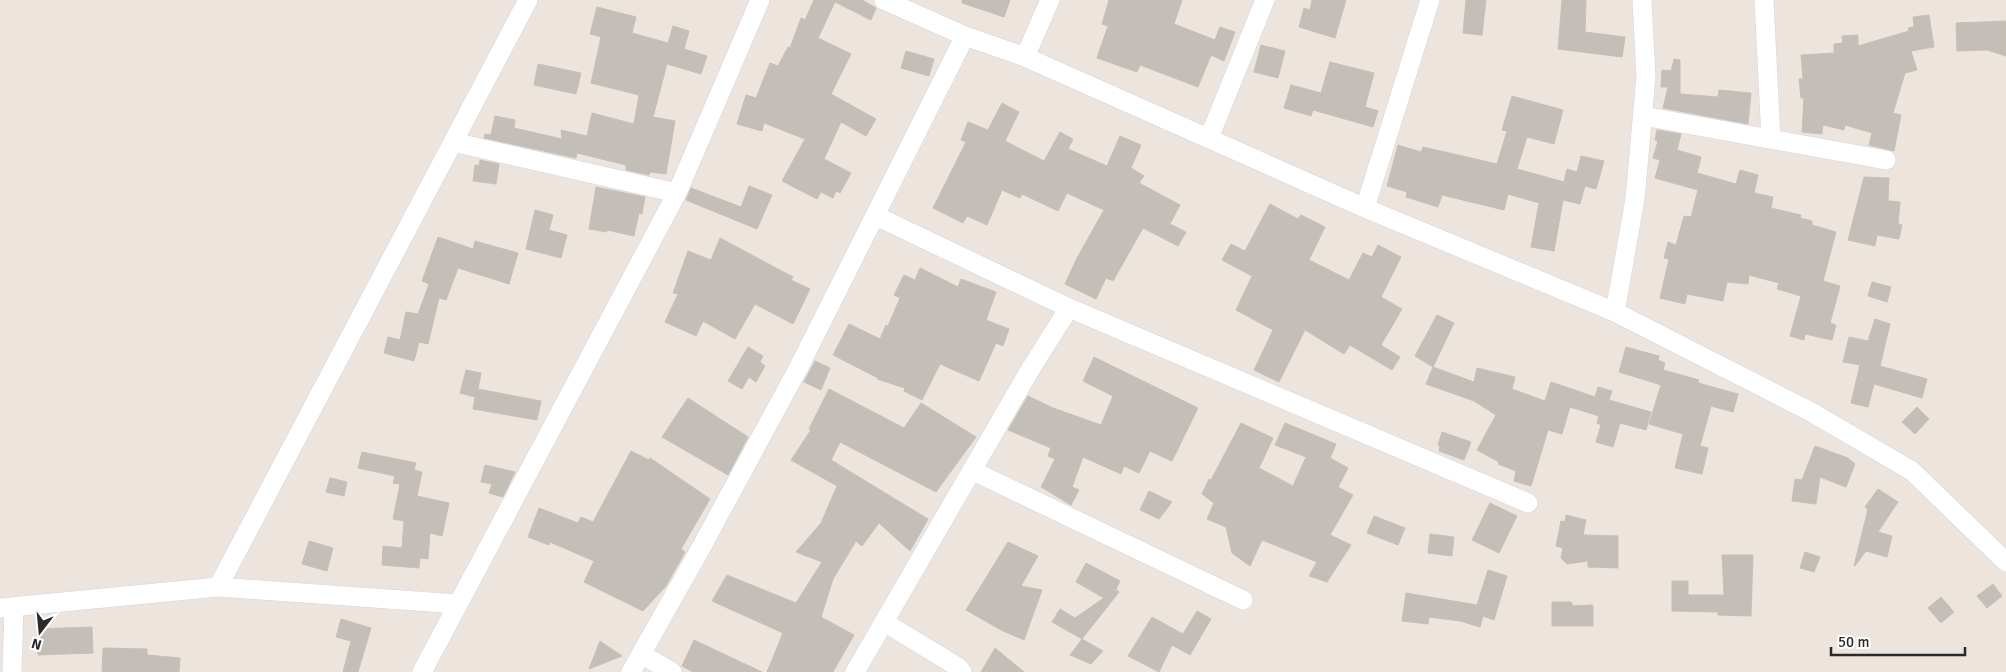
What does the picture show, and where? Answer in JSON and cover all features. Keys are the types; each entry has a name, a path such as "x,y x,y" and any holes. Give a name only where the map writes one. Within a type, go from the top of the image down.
{"street":[{"path":"218,586 528,0"},
{"path":"422,672 677,193 760,0"},
{"path":"884,0 965,36 1024,57 1365,208 1616,312 1813,413 1912,471 2006,562"},
{"path":"1024,57 1050,0"},
{"path":"1209,138 1265,0"},
{"path":"1365,208 1430,0"},
{"path":"1616,312 1636,199 1643,116 1646,76 1642,0"},
{"path":"1764,0 1771,139"},
{"path":"630,672 697,555 799,367 965,36"},
{"path":"1643,116 1886,160"},
{"path":"453,142 677,193"},
{"path":"876,216 1069,308 1528,504"},
{"path":"855,672 1030,370 1069,308"},
{"path":"973,470 1243,600"},
{"path":"12,672 7,607 218,586 458,604"},
{"path":"884,622 958,667 962,672"},
{"path":"640,654 672,672"}],"building":[{"path":"814,0 862,0 876,8 871,20 835,2 818,38 851,54 831,94 876,119 866,136 841,122 824,159 851,173 840,193 836,191 833,198 821,192 817,199 782,181 805,139 764,123 762,131 737,124 746,95 756,98 770,63 778,66 788,47 790,48 801,18 805,20"},
{"path":"962,0 1010,0 1004,17 962,3"},
{"path":"1109,0 1182,0 1174,24 1215,40 1220,27 1235,32 1224,61 1211,55 1198,87 1140,65 1137,72 1097,58 1108,26 1102,24"},
{"path":"1312,0 1346,0 1335,38 1299,27 1304,8 1310,10"},
{"path":"1466,0 1486,0 1482,35 1463,33"},
{"path":"1562,0 1586,0 1585,32 1625,37 1622,57 1558,49"},
{"path":"597,7 636,17 632,33 668,43 673,26 689,31 684,49 707,56 701,74 667,64 653,117 675,121 666,174 650,172 649,175 626,170 626,165 577,153 576,158 484,138 485,134 491,135 495,116 515,120 514,128 562,139 561,130 587,136 592,113 634,124 639,95 591,83 601,37 590,34"},
{"path":"1929,15 1934,47 1911,51 1917,70 1905,73 1893,113 1901,115 1894,151 1869,145 1872,133 1845,125 1844,130 1823,125 1822,134 1802,132 1804,98 1801,98 1799,79 1803,79 1801,55 1834,53 1834,44 1843,43 1842,36 1858,35 1858,46 1909,31 1908,28 1914,27 1913,17"},
{"path":"2006,21 2006,56 1987,50 1957,51 1956,23"},
{"path":"1261,45 1285,51 1278,78 1254,72"},
{"path":"906,51 934,59 929,76 901,68"},
{"path":"1674,59 1680,60 1680,94 1718,97 1719,90 1751,93 1748,124 1663,108 1668,87 1661,87 1662,70 1671,71"},
{"path":"1330,62 1374,73 1365,107 1378,111 1373,127 1313,110 1311,116 1284,108 1291,85 1321,93"},
{"path":"538,64 581,73 576,94 534,85"},
{"path":"1512,96 1563,110 1554,144 1527,137 1517,169 1564,182 1567,169 1577,172 1581,156 1604,161 1596,189 1585,186 1580,204 1563,200 1554,251 1531,247 1539,203 1508,194 1504,210 1442,195 1438,207 1406,197 1407,192 1387,186 1398,145 1421,152 1423,147 1497,164 1507,131 1502,130"},
{"path":"1002,103 1019,112 1005,141 1044,161 1060,132 1073,139 1068,149 1107,166 1120,136 1141,145 1131,168 1144,176 1139,183 1180,205 1170,224 1186,232 1178,246 1143,228 1113,281 1106,278 1096,299 1065,284 1077,258 1104,210 1067,193 1058,211 1022,194 1020,198 1002,190 987,225 967,216 963,223 933,208 966,142 961,140 968,122 988,130"},
{"path":"1657,130 1681,134 1677,150 1701,157 1697,173 1736,184 1740,170 1758,175 1754,193 1773,197 1771,208 1801,215 1800,218 1812,221 1812,225 1836,232 1823,281 1840,286 1830,323 1836,325 1832,340 1805,334 1804,340 1790,336 1801,296 1777,289 1779,283 1749,275 1748,284 1727,282 1723,301 1687,294 1685,304 1660,298 1669,259 1664,258 1668,242 1676,245 1684,216 1691,217 1698,190 1655,178 1660,160 1653,158 1658,141 1655,140"},
{"path":"480,160 499,164 496,184 473,181 475,165 479,166"},
{"path":"1864,177 1889,178 1888,201 1900,202 1898,224 1902,225 1899,239 1877,235 1875,246 1848,240"},
{"path":"749,186 772,195 757,229 686,200 691,188 741,207"},
{"path":"596,187 645,197 642,214 639,213 634,236 607,230 607,232 589,229"},
{"path":"1270,204 1298,219 1301,215 1325,227 1309,260 1349,280 1363,253 1372,257 1378,245 1401,257 1381,297 1402,309 1381,345 1400,357 1392,370 1350,345 1344,354 1305,330 1279,382 1254,370 1273,330 1236,310 1252,276 1222,260 1231,244 1245,251"},
{"path":"535,210 553,215 549,230 567,235 561,258 526,249"},
{"path":"438,237 473,249 475,241 518,253 509,284 458,268 446,300 439,298 428,344 419,342 414,361 384,353 388,337 400,340 406,312 418,314 429,284 422,281"},
{"path":"720,238 793,277 791,280 810,289 793,324 755,304 735,339 703,321 696,336 665,322 678,294 673,293 688,251 711,260"},
{"path":"920,268 958,287 961,279 996,292 986,320 1009,329 1003,346 996,343 979,381 940,364 922,400 904,391 905,388 877,379 833,355 849,324 880,339 900,298 894,295 904,275 915,280"},
{"path":"1872,282 1891,287 1887,302 1868,296"},
{"path":"1437,315 1454,323 1433,367 1415,356"},
{"path":"1875,319 1890,324 1880,366 1927,379 1922,398 1874,384 1868,407 1851,403 1860,365 1843,362 1849,337 1868,341"},
{"path":"748,347 763,356 760,362 765,366 756,382 749,377 742,389 728,381"},
{"path":"1626,347 1659,356 1658,360 1665,363 1663,370 1699,380 1698,383 1738,394 1733,412 1711,406 1700,446 1708,448 1702,474 1675,468 1683,434 1649,424 1661,385 1619,372"},
{"path":"1094,357 1198,408 1172,461 1150,451 1139,473 1124,466 1121,474 1083,457 1072,487 1079,490 1071,505 1041,487 1055,459 1048,456 1051,448 1008,430 1028,396 1053,408 1101,425 1113,396 1083,381"},
{"path":"815,361 830,368 821,390 804,382"},
{"path":"1433,367 1474,382 1477,368 1515,377 1512,389 1545,401 1551,382 1595,397 1598,387 1612,391 1609,400 1651,412 1646,430 1620,423 1613,447 1596,442 1601,425 1597,423 1599,416 1570,407 1562,434 1548,430 1531,486 1514,481 1516,471 1498,464 1499,462 1477,450 1496,415 1474,401 1426,384"},
{"path":"466,370 481,373 478,389 541,401 537,420 473,409 475,397 460,393"},
{"path":"829,389 904,428 921,403 976,437 936,492 840,442 831,460 928,519 910,551 879,523 862,546 856,541 833,579 821,617 854,635 833,672 767,672 783,633 712,601 727,575 796,603 822,562 796,552 821,523 837,486 791,460 811,430 809,429"},
{"path":"688,398 748,437 728,475 662,437"},
{"path":"1917,407 1929,419 1915,434 1902,422"},
{"path":"1241,423 1273,438 1259,468 1293,486 1306,457 1275,445 1285,423 1336,444 1330,458 1348,468 1338,487 1353,495 1330,535 1351,545 1327,582 1309,576 1317,562 1262,540 1250,566 1232,553 1226,527 1207,519 1214,503 1202,494"},
{"path":"1442,432 1471,442 1464,460 1439,451 1440,446 1438,445"},
{"path":"1815,446 1848,458 1855,464 1846,487 1820,477 1816,504 1792,501 1795,479 1802,480"},
{"path":"631,451 649,460 650,458 710,499 681,549 685,552 666,586 643,611 584,582 594,561 550,542 549,545 528,537 539,508 578,523 581,517 593,522"},
{"path":"362,452 416,463 414,470 422,472 417,496 449,503 442,536 430,533 428,559 420,558 419,568 382,565 383,546 402,548 404,521 393,519 400,484 393,483 395,476 358,468"},
{"path":"485,465 515,472 503,497 489,493 492,484 481,482"},
{"path":"330,478 347,482 344,496 326,492"},
{"path":"1878,489 1898,502 1878,532 1892,536 1887,557 1866,551 1854,566 1868,509 1865,507"},
{"path":"1149,491 1172,502 1159,519 1140,510"},
{"path":"1490,503 1517,516 1499,553 1472,540"},
{"path":"1566,515 1586,520 1583,535 1618,536 1618,568 1588,567 1588,561 1567,564 1561,558 1563,548 1556,546 1561,521 1565,522"},
{"path":"1374,516 1405,528 1398,545 1367,533"},
{"path":"1430,534 1454,537 1452,556 1428,553"},
{"path":"309,541 333,548 327,571 302,564"},
{"path":"1008,542 1038,556 1021,586 1042,590 1024,640 1001,630 966,610"},
{"path":"1805,552 1820,557 1814,572 1800,568"},
{"path":"1722,555 1753,555 1751,616 1718,615 1718,612 1672,611 1672,581 1688,581 1688,595 1724,595"},
{"path":"1086,563 1120,581 1115,591 1119,592 1082,639 1052,622 1060,609 1075,618 1104,598 1076,582"},
{"path":"1488,570 1507,576 1494,620 1483,616 1480,627 1460,621 1429,617 1428,624 1402,621 1406,593 1477,605"},
{"path":"1993,584 2002,596 1987,608 1977,596"},
{"path":"1941,597 1954,612 1941,623 1928,608"},
{"path":"1552,602 1571,602 1573,606 1593,605 1593,626 1552,626"},
{"path":"1197,611 1211,619 1190,655 1172,645 1159,672 1128,656 1152,617 1183,634"},
{"path":"341,619 371,628 358,672 343,672 351,641 336,637"},
{"path":"92,627 93,653 38,655 37,629"},
{"path":"1082,639 1103,651 1091,664 1070,655"},
{"path":"694,640 762,672 693,672 682,666"},
{"path":"600,641 622,656 589,669"},
{"path":"103,648 147,649 147,655 180,658 179,672 102,672"},
{"path":"995,648 1024,672 981,672"}]}
